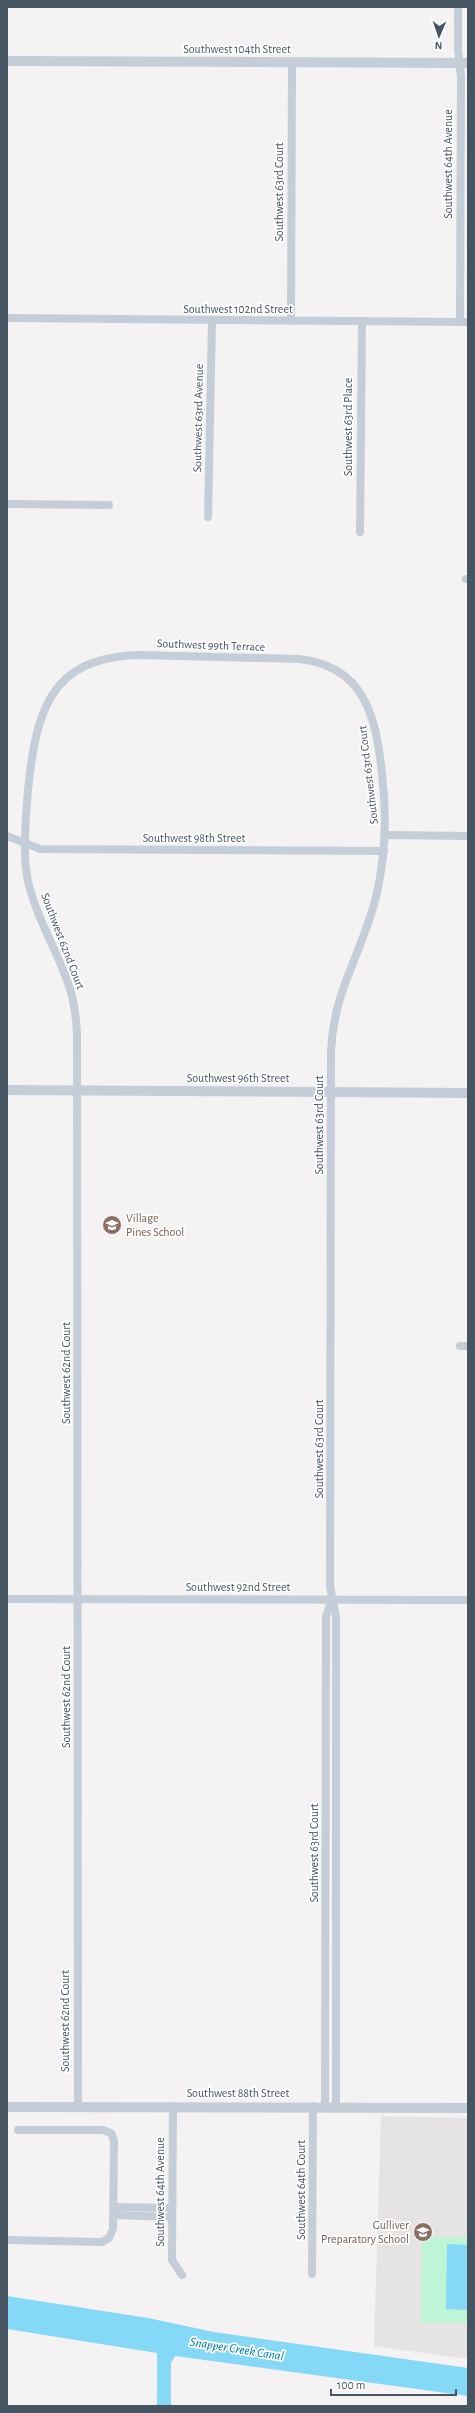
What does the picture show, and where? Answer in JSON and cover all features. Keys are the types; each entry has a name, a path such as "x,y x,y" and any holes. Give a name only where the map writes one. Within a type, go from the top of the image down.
{"street":[{"name":"Southwest 64th Avenue","path":"458,7 464,63 464,322"},
{"name":"Southwest 104th Street","path":"7,61 464,63"},
{"name":"Southwest 63rd Court","path":"291,321 292,62"},
{"name":"Southwest 102nd Street","path":"7,318 464,322"},
{"name":"Southwest 63rd Avenue","path":"208,517 212,320"},
{"name":"Southwest 63rd Place","path":"360,532 362,321"},
{"path":"7,504 109,505"},
{"name":"Southwest 99th Terrace","path":"82,667 116,656 153,655 299,659 314,661 339,672"},
{"name":"Southwest 62nd Court","path":"78,2106 77,1033 71,992 35,905 27,877 26,845 29,782 37,727 47,704 57,688 82,667"},
{"name":"Southwest 63rd Court","path":"336,2107 336,1616 332,1600 331,1052 334,1015 345,979 368,925 386,835 381,766 373,717 361,693 339,672"},
{"path":"386,835 468,836"},
{"name":"Southwest 98th Street","path":"7,836 26,845 40,849 384,851"},
{"name":"Southwest 96th Street","path":"7,1090 468,1093"},
{"name":"Southwest 92nd Street","path":"7,1599 468,1600"},
{"name":"Southwest 63rd Court","path":"325,2107 326,1616 332,1600"},
{"path":"325,1705 336,1705"},
{"path":"326,1803 336,1804"},
{"path":"326,1899 336,1899"},
{"path":"325,1996 336,1997"},
{"name":"Southwest 64th Avenue","path":"173,2106 172,2260 182,2275"},
{"name":"Southwest 88th Street","path":"7,2107 313,2106 468,2108"},
{"name":"Southwest 64th Court","path":"312,2274 313,2106"},
{"path":"7,2240 90,2243 106,2241 112,2233 114,2211 113,2136 102,2130 18,2130"},
{"path":"114,2211 172,2208"},
{"path":"114,2211 172,2217"}],"shaded area":[{"name":"Gulliver Preparatory School","path":"381,2116 468,2118 468,2359 374,2346"}],"green space":[{"path":"422,2237 468,2237 468,2323 421,2323"}],"water":[{"path":"447,2244 468,2245 468,2310 446,2309"},
{"name":"Snapper Creek Canal","path":"7,2296 148,2318 214,2332 468,2368 468,2396 175,2356 171,2363 171,2405 157,2405 157,2353 7,2329"}],"place":[{"name":"Village Pines School","path":"112,1225"},
{"name":"Gulliver Preparatory School","path":"423,2232"}]}
